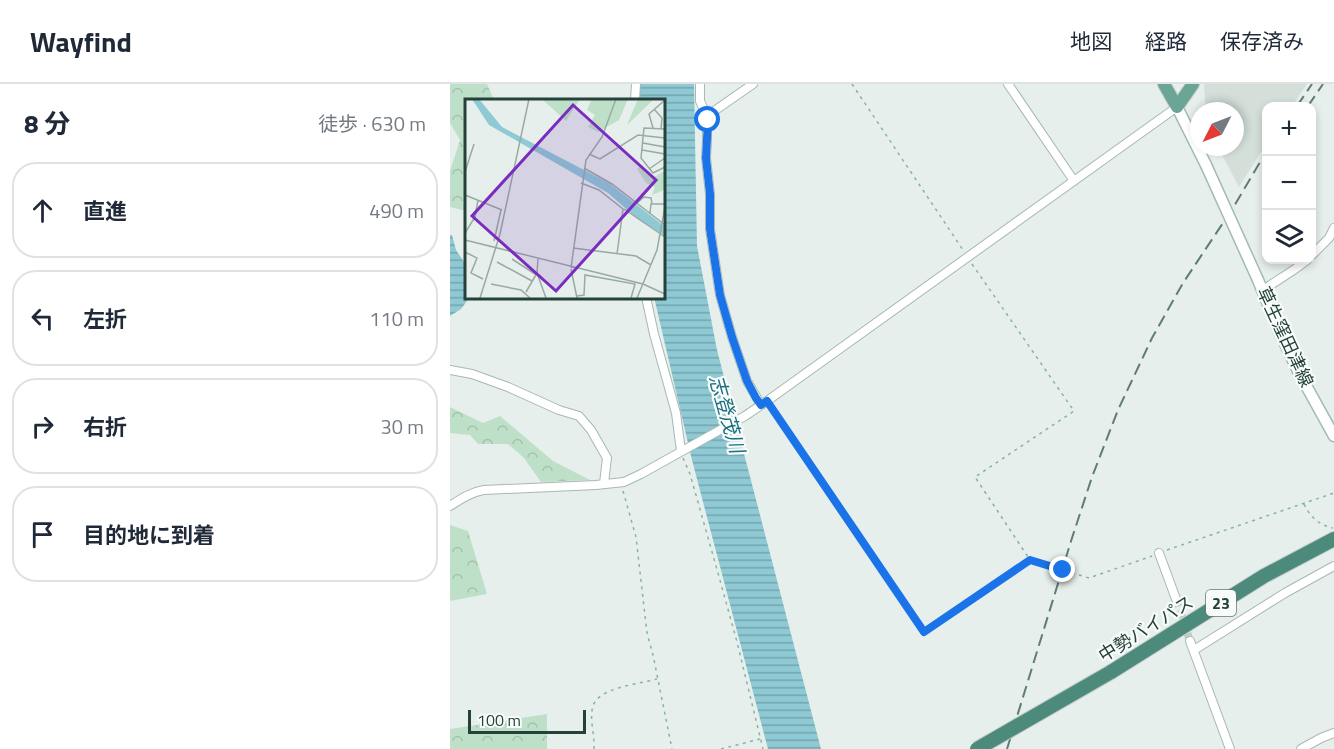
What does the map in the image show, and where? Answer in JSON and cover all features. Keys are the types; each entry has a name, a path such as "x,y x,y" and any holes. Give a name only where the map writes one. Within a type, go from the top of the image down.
{"highway":[{"name":"中勢バイパス","path":"976,749 1111,672 1264,576 1334,539"}],"main road":[{"path":"1164,84 1177,107 1193,84"},
{"name":"草生窪田津線","path":"1177,107 1206,165 1298,371 1334,436"}],"street":[{"path":"635,99 636,84"},
{"path":"700,84 700,101 707,116 706,158 710,194 710,229 720,295 747,381 756,398 764,403"},
{"path":"707,116 753,84"},
{"path":"1008,84 1074,181"},
{"path":"450,506 475,491 624,482 641,474 764,403 1177,107"},
{"path":"1316,251 1331,239 1334,228"},
{"path":"1261,285 1300,264"},
{"path":"646,298 676,413 683,450"},
{"path":"450,370 472,374 579,416 591,430 607,458 604,483"},
{"path":"1159,553 1176,599"},
{"path":"1194,650 1334,566"},
{"path":"1190,640 1230,749"},
{"path":"1301,749 1334,734"}],"path":[{"path":"852,84 1074,411 975,477 1030,560 1089,578 1334,493"},
{"path":"764,403 924,632 1030,560"},
{"path":"683,450 737,642 763,749"},
{"path":"621,481 636,537 647,633 672,749"},
{"path":"1304,503 1318,523 1334,528"},
{"path":"594,749 593,705 604,693 657,679"},
{"path":"721,749 760,739"}],"shaded area":[{"path":"1205,84 1307,84 1295,102 1262,102 1262,150 1239,187 1223,156 1244,156 1244,102 1205,102"}],"green space":[{"path":"450,84 487,84 494,99 465,99 465,211 450,207 450,171 460,140 450,123"},
{"path":"450,407 483,423 500,416 553,461 590,480 541,482 524,458 508,444 478,444 470,435 450,433"},
{"path":"450,525 468,531 487,594 450,601"},
{"path":"547,714 547,749 450,749 450,729"}],"water":[{"name":"志登茂川","path":"640,84 694,84 697,246 717,350 821,749 768,749 692,460 654,298 664,298 664,99 640,99"},
{"path":"450,235 452,235 456,250 465,264 465,298 469,298 461,309 450,316"}],"tunnel":[{"path":"1176,599 1190,641"}],"railway":[{"path":"1300,102 1312,84"},
{"path":"1311,102 1323,84"},
{"path":"1007,749 1072,538 1092,477 1118,410 1152,338 1183,283 1233,208 1264,156"}],"route":[{"path":"708,120 706,158 710,194 709,217 716,270 720,295 747,381 761,405 767,401 924,632 1030,560 1063,570"}]}
